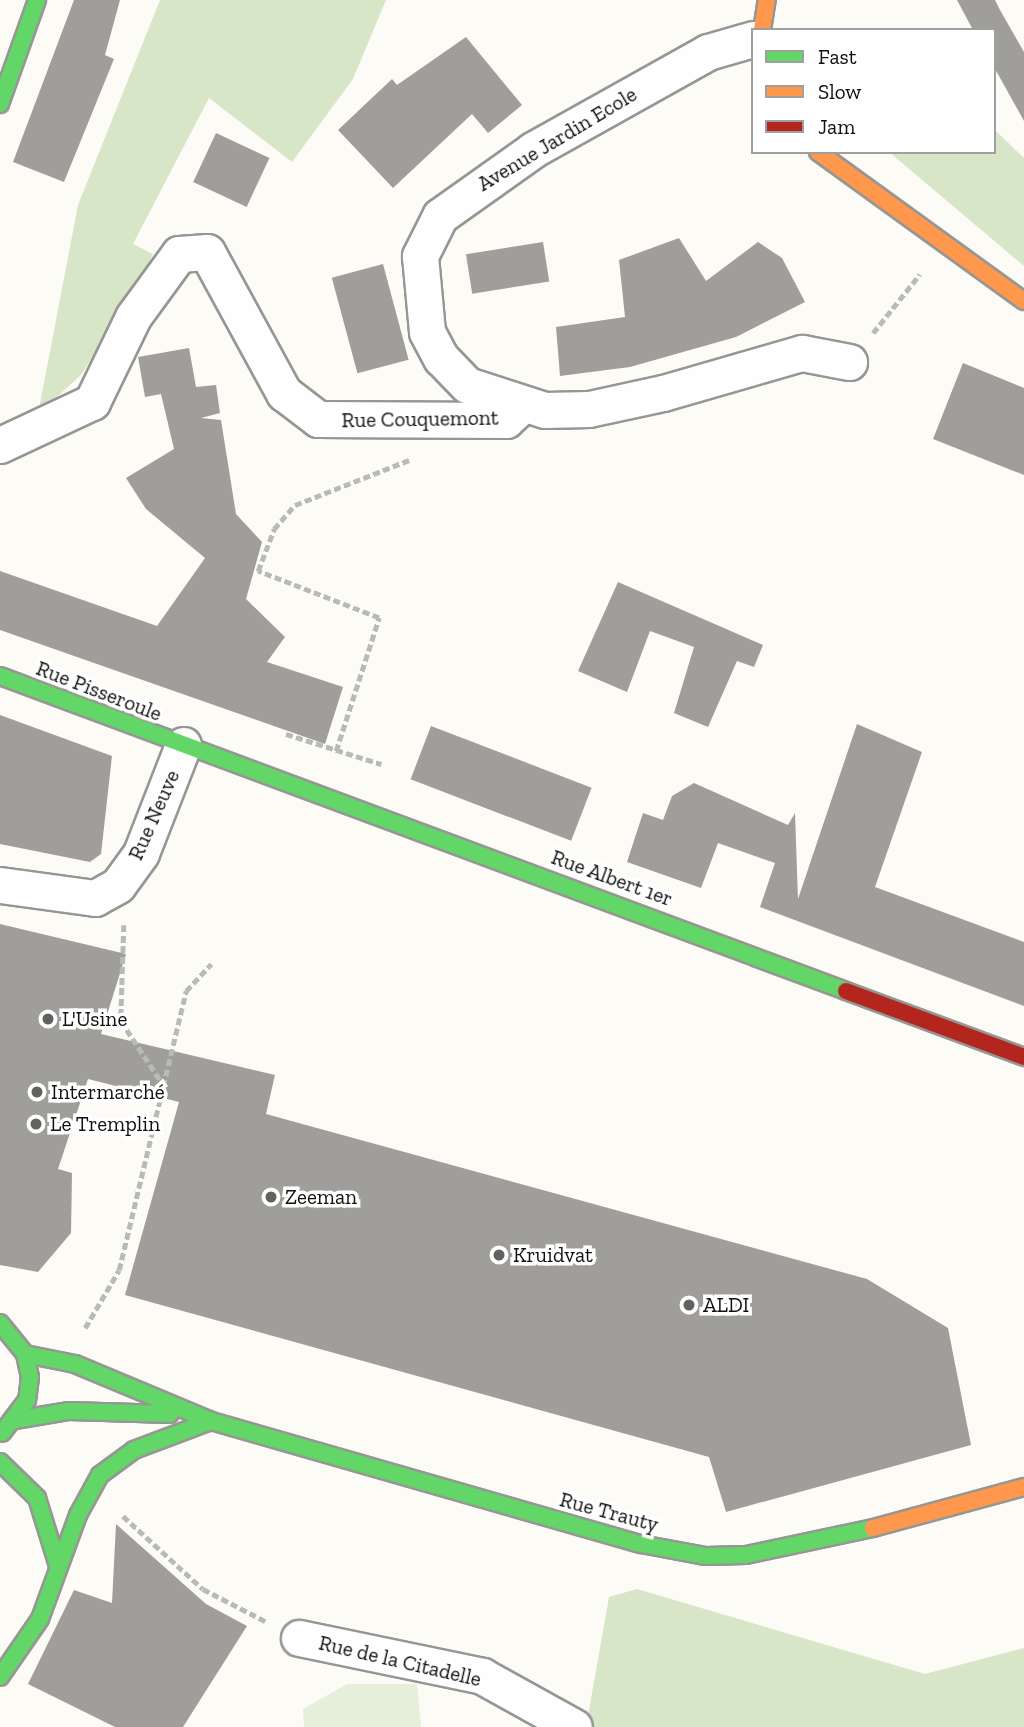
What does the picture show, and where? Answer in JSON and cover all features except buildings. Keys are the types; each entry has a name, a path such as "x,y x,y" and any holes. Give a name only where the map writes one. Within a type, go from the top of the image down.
{"main road":[{"path":"0,104 37,0"},
{"path":"762,28 767,0"},
{"path":"821,154 1024,300"},
{"name":"Rue Pisseroule","path":"0,676 183,745"},
{"name":"Rue Albert 1er","path":"183,745 1024,1057"},
{"path":"0,1324 25,1354 27,1400 15,1420 0,1434"},
{"name":"Rue Trauty","path":"25,1354 75,1364 188,1414 211,1421 640,1544 706,1556 746,1555 835,1538 1024,1487"},
{"name":"Rue Trauty","path":"15,1420 69,1411 188,1414"},
{"path":"0,1677 40,1619 58,1566 100,1475 134,1450 211,1421"},
{"path":"0,1462 15,1469 37,1497 58,1566"}],"street":[{"name":"Avenue Jardin Ecole","path":"751,40 708,52 545,143 440,216 420,256 428,332 441,358 467,385 520,407 589,409 802,353 849,362"},
{"name":"Rue Couquemont","path":"0,445 92,402 133,317 179,254 207,252 284,393 318,419 506,420 520,407"},
{"name":"Rue Neuve","path":"0,885 95,898 118,885 141,853 183,745"},
{"name":"Rue de la Citadelle","path":"299,1638 481,1676 573,1727"}],"path":[{"path":"885,318 920,274"},
{"path":"336,751 379,618 258,571 274,529 295,505 415,457"},
{"path":"286,734 381,764"},
{"path":"118,885 127,942 121,1021 164,1086"},
{"path":"75,1364 90,1312 119,1270 186,991 211,964"},
{"path":"117,1510 203,1589 299,1638"}],"green space":[{"path":"160,0 386,0 353,79 292,162 209,98 133,244 153,254 137,288 81,375 38,414 78,205"},
{"path":"996,131 1024,158 1024,266 891,154 996,154"},
{"path":"637,1589 925,1674 1024,1648 1024,1727 586,1727 609,1597"},
{"path":"347,1684 417,1684 421,1727 304,1727 303,1709"}],"traffic: fast":[{"path":"0,104 37,0"},
{"path":"0,676 846,991"},
{"path":"0,1323 25,1354 30,1377 27,1400 2,1433"},
{"path":"25,1354 75,1364 211,1421 641,1544 706,1556 746,1555 873,1528"},
{"path":"15,1420 69,1411 170,1414"},
{"path":"0,1677 40,1619 78,1515 100,1475 134,1450 211,1421"},
{"path":"0,1462 37,1498 58,1566"}],"traffic: slow":[{"path":"762,28 767,0"},
{"path":"821,154 1024,301"},
{"path":"873,1528 1024,1487"}],"traffic: jam":[{"path":"846,991 1024,1057"}],"place":[{"name":"L'Usine","path":"48,1019"},
{"name":"Intermarché","path":"37,1092"},
{"name":"Le Tremplin","path":"36,1124"},
{"name":"Zeeman","path":"271,1197"},
{"name":"Kruidvat","path":"499,1255"},
{"name":"ALDI","path":"689,1305"}]}
